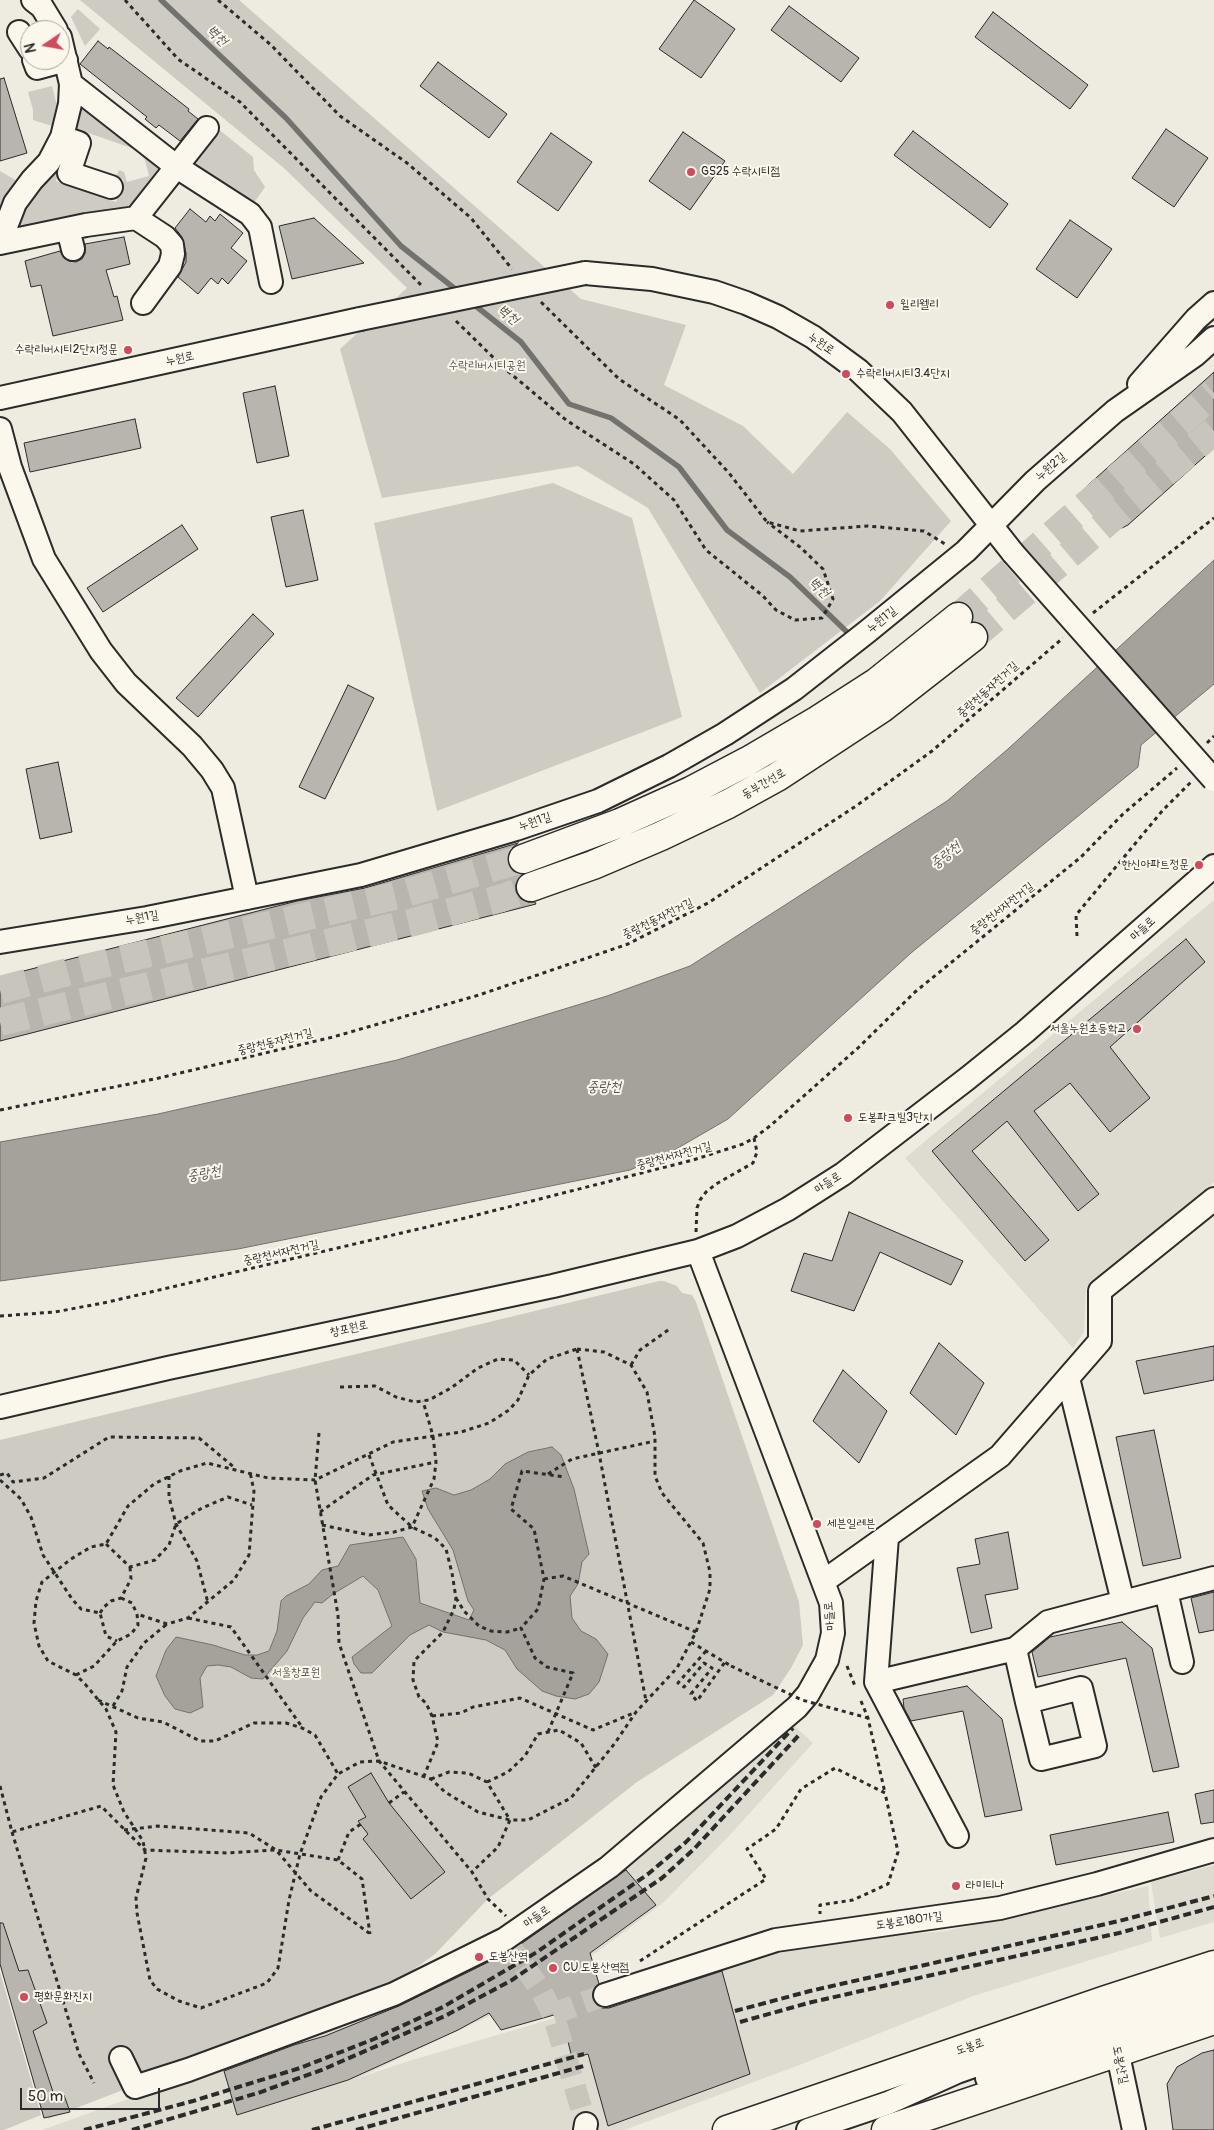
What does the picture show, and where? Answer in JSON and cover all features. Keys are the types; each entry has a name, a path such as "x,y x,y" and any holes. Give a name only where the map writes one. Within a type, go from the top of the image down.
{"main road":[{"name":"동부간선로","path":"523,859 620,823 692,791 818,720 965,627 882,708 776,777 728,804 661,836 593,865 531,887"},
{"name":"도봉로","path":"886,2130 1112,2026 1214,1965"},
{"name":"도봉로","path":"727,2130 1112,2026 1214,2020"}],"street":[{"path":"33,0 42,7 50,20"},
{"path":"68,70 71,84 70,104 78,144 70,173 111,187"},
{"path":"71,84 177,167 250,214 260,228 271,282"},
{"path":"78,144 49,162 32,180 15,203 0,243 70,239 136,218 207,128"},
{"path":"136,218 165,237 172,246 174,254 170,266 143,303"},
{"name":"누원로","path":"0,398 360,319 585,273 652,279 714,292 746,303 813,337 858,370 902,412 990,526 1204,779"},
{"name":"누원2길","path":"1115,411 1196,320 1214,303"},
{"name":"누원2길","path":"990,526 1035,481 1115,411 1195,355 1214,338"},
{"path":"0,429 10,466 44,559 96,643 126,683 192,746 212,770 223,788 247,898"},
{"name":"누원1길","path":"0,942 147,918 361,875 516,829 598,801 669,766 725,734 794,689 966,551 990,526"},
{"name":"마들로","path":"121,2058 135,2087 188,2070 394,1994 512,1934 609,1867 797,1707 808,1694 828,1660 833,1633 831,1604 824,1581 698,1251 737,1236 788,1209 843,1174 1025,1032 1214,866"},
{"path":"824,1581 1000,1456 1100,1341 1100,1291 1214,1199"},
{"name":"창포원로","path":"0,1407 168,1368 553,1286 698,1251"},
{"path":"1068,1378 1123,1602"},
{"path":"887,1537 876,1682 957,1836"},
{"path":"876,1682 1015,1649 1048,1622 1214,1578"},
{"path":"1166,1591 1182,1662"},
{"path":"1015,1649 1027,1702"},
{"name":"도봉로180가길","path":"605,1995 754,1946 819,1933 1000,1908 1097,1884 1214,1850"},
{"path":"837,2130 1214,1986"},
{"path":"808,2130 888,2103 958,2072 1112,2026 1214,2002"},
{"name":"도봉산길","path":"1112,2026 1134,2130"}],"path":[{"path":"125,0 178,59 240,102 424,289"},
{"path":"218,0 271,45 340,116 407,163 471,218 518,276"},
{"path":"451,315 504,368 566,420 634,464 674,500 706,550 763,596 776,610 795,620 822,618 832,598 823,569 800,547 767,522 729,473 680,420 620,379 536,297"},
{"path":"1086,619 1214,518"},
{"path":"767,522 800,531 868,526 924,531 948,546"},
{"name":"중랑천동자전거길","path":"0,1110 159,1078 333,1037 488,993 628,944 708,904 878,791 932,751 1065,636"},
{"path":"1199,749 1214,736"},
{"name":"중랑천서자전거길","path":"0,1316 34,1315 84,1307 375,1240 693,1160 743,1144 754,1138 859,1047 915,992 1081,857 1123,814 1184,762"},
{"path":"1077,936 1076,915 1163,810 1204,779"},
{"path":"698,1251 695,1225 700,1200 716,1184 753,1164 757,1152 754,1138"},
{"path":"631,1365 640,1350 671,1328"},
{"path":"577,1349 599,1453 646,1701"},
{"path":"577,1349 604,1352 631,1365 647,1392 655,1441 655,1476 662,1493 703,1543 710,1572 710,1589 696,1632 677,1668 636,1712 596,1768 571,1798 528,1820 510,1820 478,1812 446,1792 431,1779 379,1761 360,1762 338,1774 321,1797 300,1854 282,1933 278,1968 267,1983 201,2008 179,2001 156,1989 150,1980 137,1913 136,1898 146,1858 145,1850 143,1841 124,1812 113,1786 116,1732 106,1709 98,1700 76,1676 48,1661 39,1646 34,1622 36,1601 42,1582 91,1547 106,1544 128,1506 154,1484 180,1471 207,1462 236,1468 268,1478 315,1480 393,1442 461,1432 489,1423 509,1410 518,1400 529,1375 547,1359 577,1349"},
{"path":"340,1387 375,1386 396,1397 414,1402 429,1400 451,1388 478,1368 498,1359 514,1360 529,1375"},
{"path":"322,1525 369,1535 394,1532 412,1526 434,1479 436,1462 434,1436 423,1401"},
{"path":"319,1434 315,1480 338,1615 339,1643 379,1761 472,1872 512,1934"},
{"path":"0,1475 7,1473 13,1482 44,1478 109,1437 199,1438 236,1468"},
{"path":"548,1474 572,1459 655,1441"},
{"path":"368,1455 388,1505 412,1526 435,1538 446,1549 456,1598 464,1612 479,1626 491,1631 507,1632 521,1628 538,1609 544,1579 534,1529 511,1509 522,1471 565,1477"},
{"path":"320,1512 373,1475 436,1462"},
{"path":"113,1706 122,1691 128,1666 144,1643 167,1624 188,1618 208,1603 234,1580 249,1555 254,1491 250,1472"},
{"path":"169,1476 169,1496 176,1524 197,1561 208,1603"},
{"path":"0,1480 21,1499 31,1517 43,1555 54,1574 81,1610 100,1613"},
{"path":"130,1567 155,1560 169,1545 176,1524 202,1508 228,1497 252,1504"},
{"path":"106,1544 130,1567 131,1579 121,1598"},
{"path":"544,1579 563,1576 696,1632"},
{"path":"76,1676 94,1666 117,1641 131,1634 138,1625 137,1614 132,1603 121,1598 111,1601 100,1613 106,1636 117,1641"},
{"path":"424,1776 438,1742 432,1716 426,1703 419,1697 412,1680 414,1661 443,1632 454,1609 456,1598"},
{"path":"137,1614 167,1624"},
{"path":"188,1618 231,1627 302,1728"},
{"path":"521,1628 535,1658 547,1667 573,1673 548,1732"},
{"path":"819,1933 820,1905 853,1900 888,1884 898,1852 868,1718 833,1633"},
{"path":"691,1642 731,1666 802,1700 868,1718"},
{"path":"706,1651 678,1682 684,1687 704,1663 712,1668 691,1694 697,1701 725,1662"},
{"path":"432,1716 461,1713 473,1707 520,1698 593,1730 636,1712"},
{"path":"98,1700 138,1718 163,1722 200,1741 214,1741 254,1722 286,1723 302,1728 314,1735 338,1774"},
{"path":"487,1782 508,1772 525,1756 538,1734 559,1730 581,1743 596,1768"},
{"path":"638,1962 766,1878 747,1849 776,1829 801,1789 835,1768 885,1793"},
{"path":"431,1779 449,1772 468,1773 487,1782 510,1820"},
{"path":"0,1786 12,1832 80,2054 94,2083"},
{"path":"389,1803 404,1792"},
{"path":"12,1832 101,1806 123,1830 145,1850 228,1853 276,1850 338,1860 362,1879 370,1934 311,1891 276,1850 249,1834 158,1826 123,1830"},
{"path":"472,1872 498,1847 510,1820"},
{"path":"338,1860 349,1832 361,1824"}],"shaded area":[{"name":"서울누원초등학교","path":"1214,900 1214,1182 1086,1288 1084,1332 1073,1348 905,1158"},
{"path":"788,1720 813,1743 730,1835 663,1903 597,1952 487,2017 358,2078 409,2061 814,1943 946,1931 1148,1886 1152,1941 973,1996 797,2066 624,2130 42,2130 213,2067 349,2025 531,1930"},
{"path":"1214,1865 1214,1922 1160,1938 1151,1882"}],"green space":[{"name":"수락리버시티공원","path":"80,0 239,0 581,299 686,325 664,385 743,426 793,474 847,412 890,449 951,521 880,601 760,693 648,508 578,466 382,498 340,349 407,288 285,169"},
{"path":"78,9 100,29 85,46 71,17"},
{"path":"52,86 56,102 60,104 52,126 33,120 33,110 28,92"},
{"path":"78,101 160,166 129,207 87,213 18,228 23,209 65,153 56,181 116,202 124,180 116,177 119,170 124,172 127,182 149,176 145,160 137,150 77,129 72,121"},
{"path":"217,128 253,157 254,170 265,187 254,203 191,163"},
{"path":"0,171 17,181 0,209"},
{"path":"553,483 632,518 682,717 437,811 374,523"},
{"name":"서울창포원","path":"659,1281 677,1286 682,1293 692,1295 696,1302 799,1602 803,1645 791,1668 773,1695 637,1782 488,1899 435,1954 391,1986 48,2119 0,1933 0,1440"},
{"path":"0,1972 41,2115 4,2130 0,2130"}],"water":[{"name":"중랑천","path":"1214,560 1214,684 1141,745 1138,767 911,953 728,1119 671,1152 630,1170 238,1249 0,1281 0,1142 158,1114 397,1060 607,996 690,966 947,801 1008,749"},
{"path":"552,1447 561,1455 574,1489 589,1554 582,1562 578,1584 570,1596 572,1618 581,1631 596,1639 608,1654 599,1682 589,1694 575,1699 556,1696 542,1691 517,1669 505,1650 486,1640 443,1632 429,1625 410,1635 372,1673 361,1673 354,1664 352,1657 392,1626 378,1590 363,1576 322,1603 315,1602 303,1618 287,1651 263,1679 251,1678 231,1667 207,1666 200,1678 203,1707 190,1713 175,1709 165,1696 156,1676 166,1650 176,1637 213,1645 245,1655 257,1655 269,1651 277,1631 281,1601 286,1596 309,1584 322,1570 338,1566 350,1545 403,1537 416,1559 420,1603 469,1620 474,1610 468,1601 453,1550 428,1509 422,1491 436,1488 454,1495 471,1490 490,1479 505,1464 528,1452"}],"building":[{"path":"694,0 735,29 701,78 659,49"},
{"path":"789,6 859,58 841,82 771,30"},
{"path":"993,12 1088,85 1070,109 975,37"},
{"path":"98,41 108,49 109,47 189,109 188,111 198,119 180,141 159,125 156,128 145,119 147,117 80,64"},
{"path":"438,62 507,114 489,138 420,86"},
{"path":"4,78 27,153 0,161 0,79"},
{"path":"1166,129 1208,158 1174,207 1132,178"},
{"path":"913,131 1008,204 990,228 894,155"},
{"path":"683,132 725,161 690,210 649,181"},
{"path":"551,133 592,162 558,211 517,182"},
{"path":"190,209 206,222 210,216 215,221 220,214 243,233 231,248 247,261 228,284 222,278 218,284 211,278 198,294 178,277 186,262 186,253 182,237 175,228"},
{"path":"314,218 364,263 292,279 279,226"},
{"path":"1070,220 1112,249 1077,298 1036,269"},
{"path":"124,237 130,264 106,270 114,297 117,296 123,320 53,336 41,285 31,287 25,261 60,251 64,258 76,262 82,259 85,253 85,244"},
{"path":"1214,372 1214,448 1128,525 1122,528 1118,526 1093,499 1086,487"},
{"path":"275,386 289,456 257,463 243,393"},
{"path":"135,419 141,448 30,472 24,443"},
{"path":"303,510 318,580 286,587 271,517"},
{"path":"182,525 198,549 103,612 87,588"},
{"path":"253,614 274,634 198,717 176,698"},
{"path":"348,685 374,698 325,799 299,787"},
{"path":"58,762 72,832 40,839 26,769"},
{"path":"518,843 511,849 508,857 509,865 513,871 523,874 516,884 516,892 521,899 535,902 536,904 0,1041 0,977 297,901 365,888"},
{"path":"1186,939 1205,962 1110,1047 1150,1098 1110,1132 1070,1083 1034,1111 1099,1194 1078,1211 1007,1121 972,1151 1049,1240 1025,1261 932,1151"},
{"path":"849,1212 963,1261 951,1285 880,1252 854,1311 791,1291 804,1253 832,1261"},
{"path":"939,1343 984,1383 956,1435 910,1393"},
{"path":"1214,1346 1214,1380 1144,1394 1136,1361"},
{"path":"843,1370 887,1411 859,1463 813,1421"},
{"path":"1154,1430 1181,1558 1143,1566 1116,1437"},
{"path":"1008,1532 1018,1589 985,1595 992,1628 971,1633 957,1568 980,1564 975,1539"},
{"path":"1214,1592 1214,1630 1199,1633 1191,1598"},
{"path":"1122,1622 1152,1648 1179,1767 1153,1772 1126,1658 1038,1677 1032,1652 1050,1637"},
{"path":"967,1686 1002,1719 1022,1810 985,1817 963,1711 911,1721 904,1708 903,1699"},
{"path":"371,1773 389,1803 445,1872 411,1899 363,1839 368,1834 358,1821 366,1817 348,1787"},
{"path":"1214,1790 1214,1822 1201,1824 1195,1794"},
{"path":"1168,1812 1174,1842 1056,1865 1050,1835"},
{"path":"626,1870 656,1905 590,1953 599,1984 592,1992 593,1999 602,2008 609,2008 722,1971 750,2074 608,2126 588,2054 572,2058 561,2013 501,2030 489,2013 458,2030 348,2080 237,2115 224,2071 294,2045 325,2036 399,2006 511,1951"},
{"name":"평화문화진지","path":"0,1923 3,1923 19,1971 28,1970 47,2023 33,2031 54,2095 64,2095 70,2112 44,2118 0,1964"},
{"path":"1214,2050 1214,2130 1173,2130 1167,2084 1177,2067 1202,2053"}],"waterway":[{"name":"벽천","path":"161,0 286,118 401,246 459,292"},
{"name":"벽천","path":"472,303 521,342 569,404 611,418 679,467 727,530 790,577 847,632"}],"tunnel":[{"path":"958,617 1214,393"},
{"path":"973,637 1214,431"},
{"path":"0,990 68,972 399,895 523,859"},
{"path":"0,1022 410,923 502,898 531,887"},
{"path":"505,1939 540,1989 553,2014 586,2124"},
{"path":"553,2014 605,1995"}],"railway":[{"path":"84,2130 193,2101 300,2068 374,2039 443,2007 537,1952 648,1874 686,1842 793,1728"},
{"path":"132,2130 258,2093 324,2069 445,2016 512,1980 662,1878 694,1849 800,1734"},
{"path":"735,2011 810,1991 1119,1921 1214,1896"},
{"path":"740,2022 812,2002 1119,1933 1214,1907"},
{"path":"312,2130 584,2054"},
{"path":"356,2130 587,2065"}],"place":[{"name":"GS25 수락시티점","path":"691,172"},
{"name":"윌리웰리","path":"890,305"},
{"name":"수락리버시티2단지정문","path":"128,350"},
{"name":"수락리버시티3.4단지","path":"846,374"},
{"name":"한신아파트정문","path":"1199,865"},
{"name":"서울누원초등학교","path":"1137,1029"},
{"name":"도봉파크빌3단지","path":"848,1118"},
{"name":"세븐일레븐","path":"817,1524"},
{"name":"라미티나","path":"956,1886"},
{"name":"도봉산역","path":"479,1957"},
{"name":"CU 도봉산역점","path":"553,1968"},
{"name":"평화문화진지","path":"24,1997"}]}
